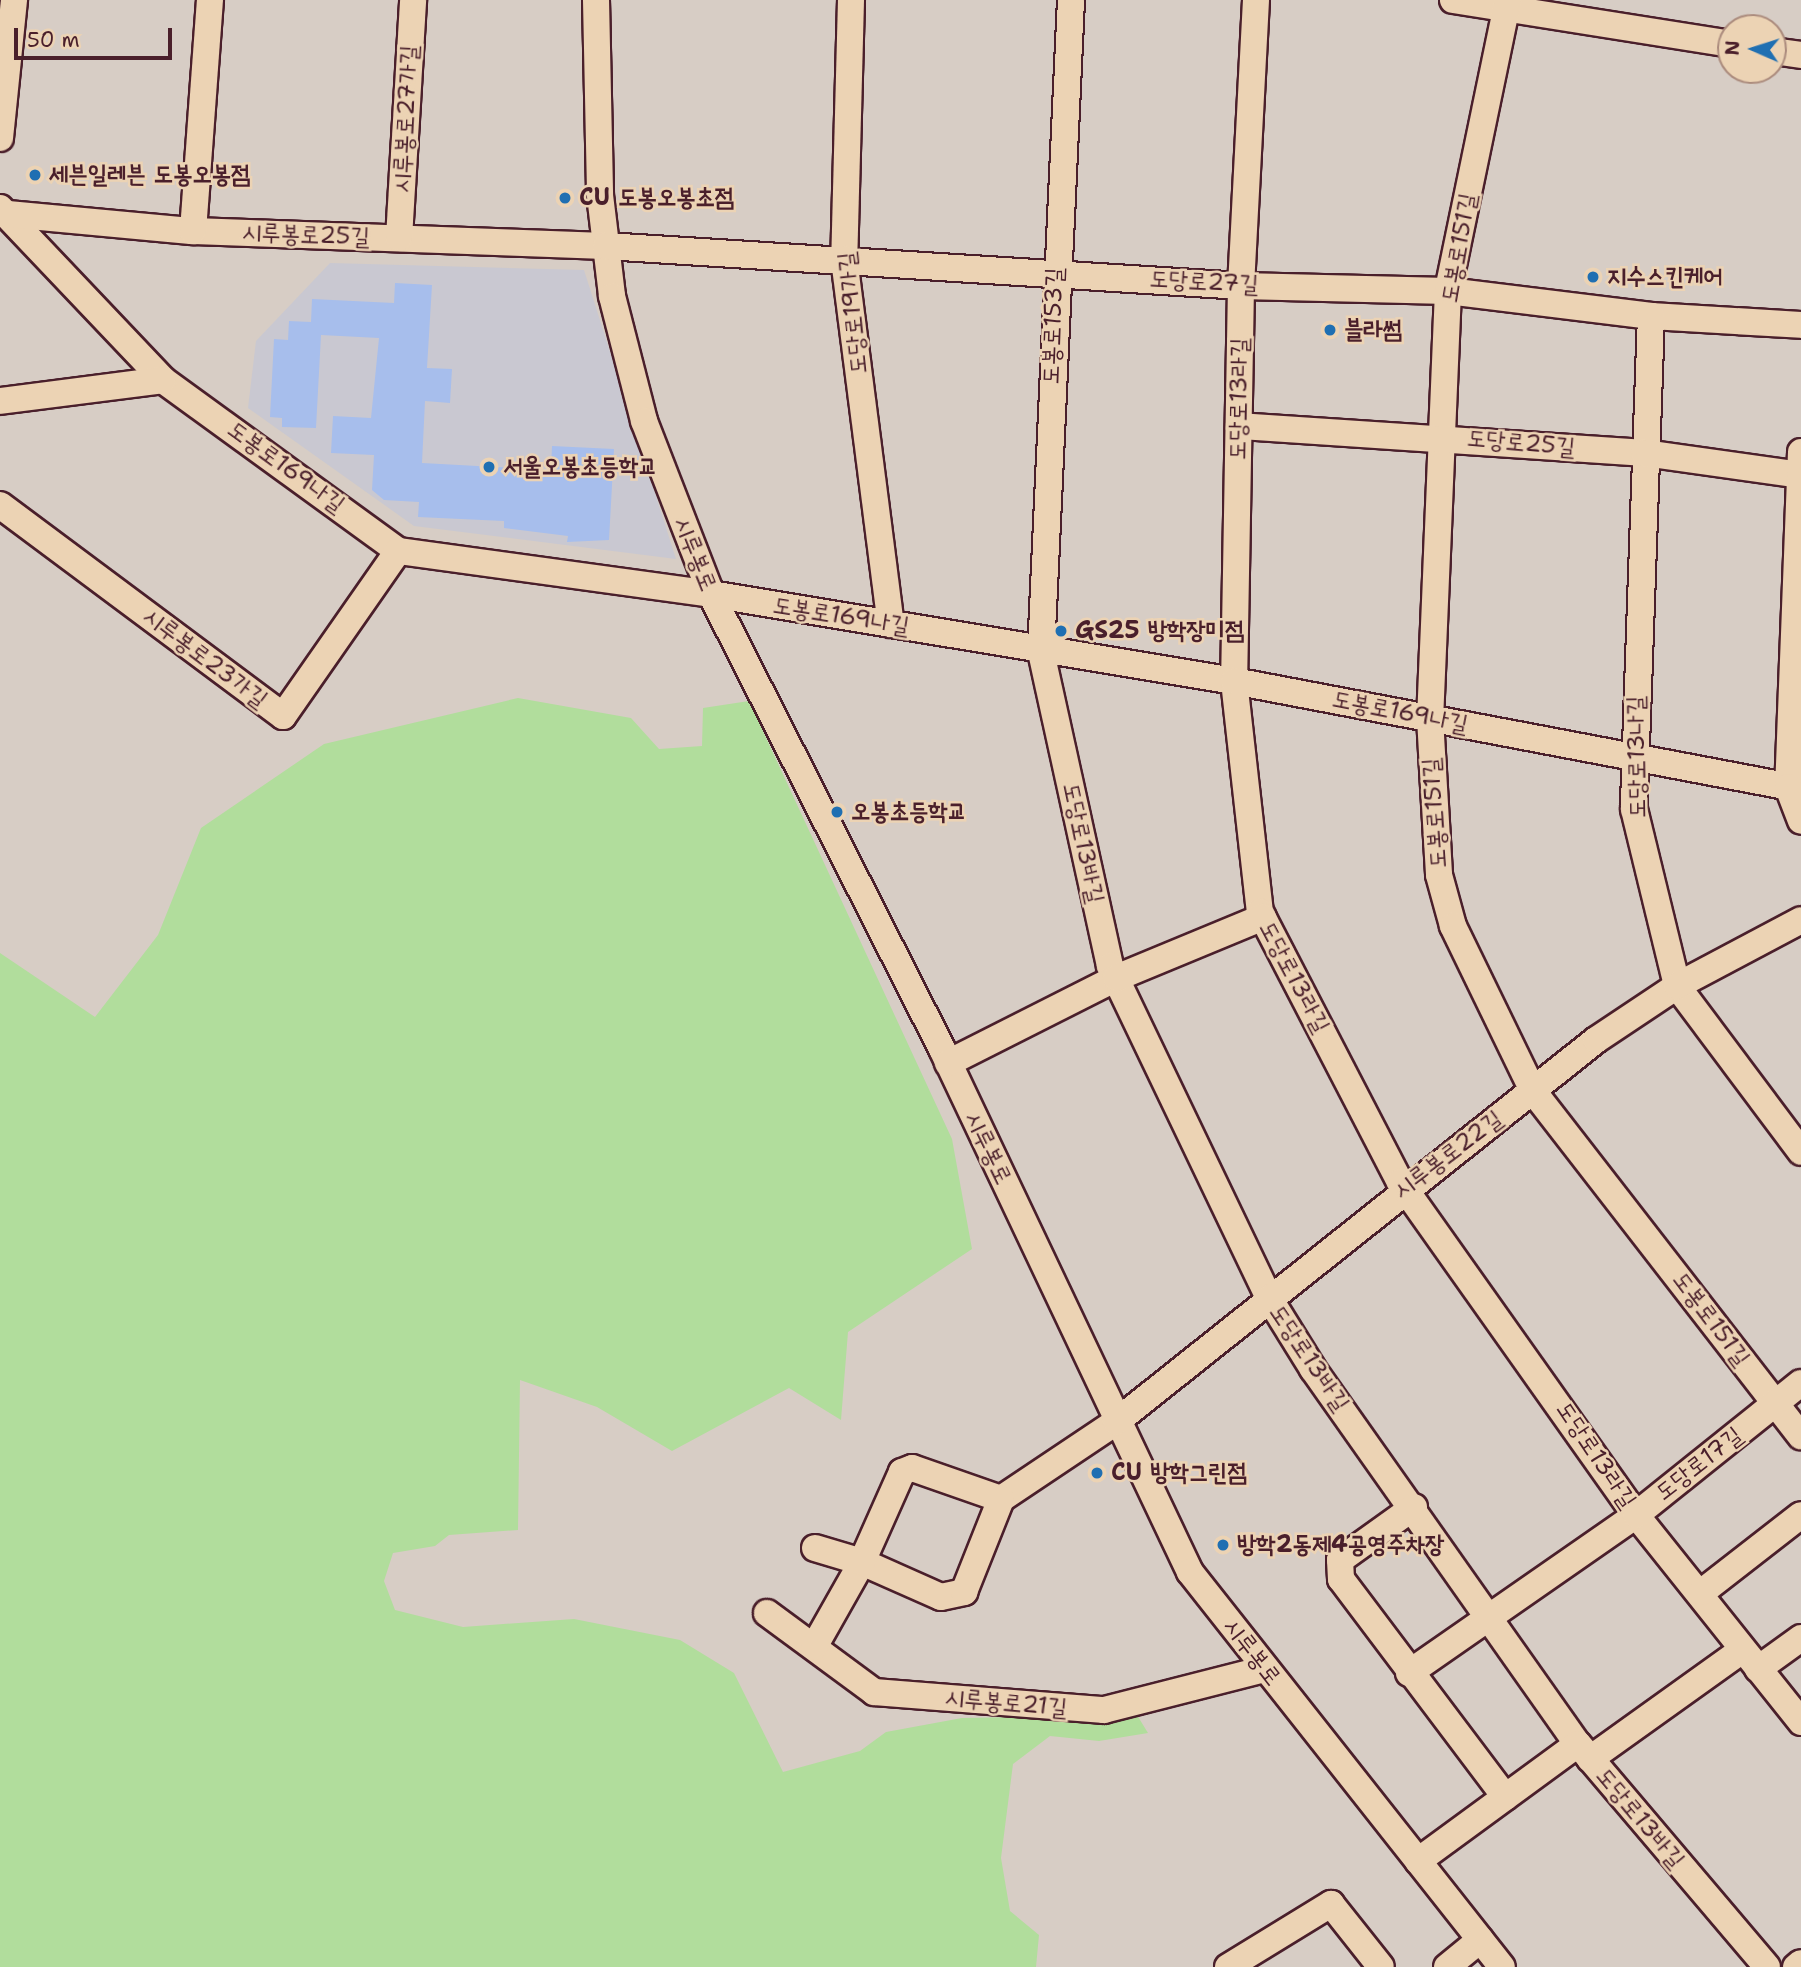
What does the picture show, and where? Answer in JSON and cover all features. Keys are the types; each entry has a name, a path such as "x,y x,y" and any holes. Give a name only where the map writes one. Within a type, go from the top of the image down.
{"street":[{"path":"0,138 13,0"},
{"path":"193,231 210,0"},
{"name":"시루봉로27가길","path":"399,238 413,0"},
{"name":"시루봉로","path":"596,0 606,246 644,421 711,594 948,1063 1116,1422 1190,1572 1502,1967"},
{"name":"도당로19가길","path":"851,0 844,259 891,624"},
{"name":"도봉로153길","path":"1041,652 1055,272 1071,0"},
{"name":"도당로13라길","path":"1256,0 1241,286 1234,681 1263,917 1405,1188 1636,1515 1702,1592 1750,1659 1801,1722"},
{"path":"1453,0 1507,5 1717,42"},
{"name":"도봉로151길","path":"1507,5 1448,290 1444,436 1430,718 1431,801 1453,926 1533,1091 1801,1436"},
{"name":"시루봉로25길","path":"4,211 193,231 606,246"},
{"name":"도봉로169나길","path":"4,211 163,380 398,551 711,594 1041,652 1234,681 1795,788"},
{"name":"도당로27길","path":"606,246 1055,272 1241,286 1448,290 1651,316 1801,325"},
{"name":"도당로13나길","path":"1651,316 1644,453 1634,809 1677,986 1801,1152"},
{"path":"0,401 163,380"},
{"name":"도당로25길","path":"1239,426 1444,436 1644,453 1801,475"},
{"path":"1801,452 1795,788 1801,821"},
{"name":"시루봉로23가길","path":"0,505 283,716 398,551"},
{"name":"도당로13바길","path":"1041,652 1116,978 1269,1298 1494,1617 1584,1751 1767,1967"},
{"path":"948,1063 1116,978 1263,917"},
{"name":"시루봉로22길","path":"1116,1422 1405,1188 1533,1091 1677,986 1801,920"},
{"name":"도당로17길","path":"1409,1673 1494,1617 1636,1515 1801,1383"},
{"path":"815,1548 862,1562 941,1597 956,1596 964,1592 1001,1499 1116,1422"},
{"path":"814,1647 862,1562 902,1472 912,1468 1001,1499"},
{"path":"1414,1507 1340,1560 1338,1569 1348,1593 1505,1797"},
{"path":"1702,1592 1801,1515"},
{"name":"시루봉로21길","path":"767,1613 874,1692 1032,1708 1147,1703 1265,1669"},
{"path":"1418,1861 1505,1797 1584,1751 1750,1659 1801,1638"},
{"path":"1228,1967 1331,1904 1381,1967"},
{"path":"1447,1967 1480,1940"},
{"path":"1796,1967 1801,1963"}],"shaded area":[{"name":"서울오봉초등학교","path":"330,263 584,270 676,559 414,526 248,408 256,341"}],"green space":[{"path":"518,698 631,718 659,749 702,746 703,708 749,701 952,1139 972,1249 848,1332 841,1420 789,1388 672,1451 597,1407 520,1380 518,1530 449,1535 435,1546 393,1553 384,1581 395,1610 463,1627 574,1619 680,1640 734,1673 783,1772 860,1751 886,1732 962,1718 1137,1715 1148,1733 1099,1741 1050,1736 1013,1764 1001,1858 1010,1911 1039,1935 1036,1967 0,1967 0,953 95,1017 158,935 201,828 324,744"}],"building":[{"path":"395,283 432,285 427,368 452,369 450,403 425,401 422,463 551,470 552,446 614,449 609,540 567,542 568,536 504,528 504,521 418,517 419,502 384,500 372,490 374,455 331,453 333,416 371,418 379,338 321,335 316,428 282,427 282,418 270,417 274,339 288,340 289,321 311,322 312,299 394,303"}],"place":[{"name":"세븐일레븐 도봉오봉점","path":"35,175"},
{"name":"CU 도봉오봉초점","path":"565,198"},
{"name":"지수스킨케어","path":"1593,277"},
{"name":"블라썸","path":"1330,330"},
{"name":"서울오봉초등학교","path":"489,467"},
{"name":"GS25 방학장미점","path":"1061,631"},
{"name":"오봉초등학교","path":"837,812"},
{"name":"CU 방학그린점","path":"1097,1473"},
{"name":"방학2동제4공영주차장","path":"1223,1545"}]}
